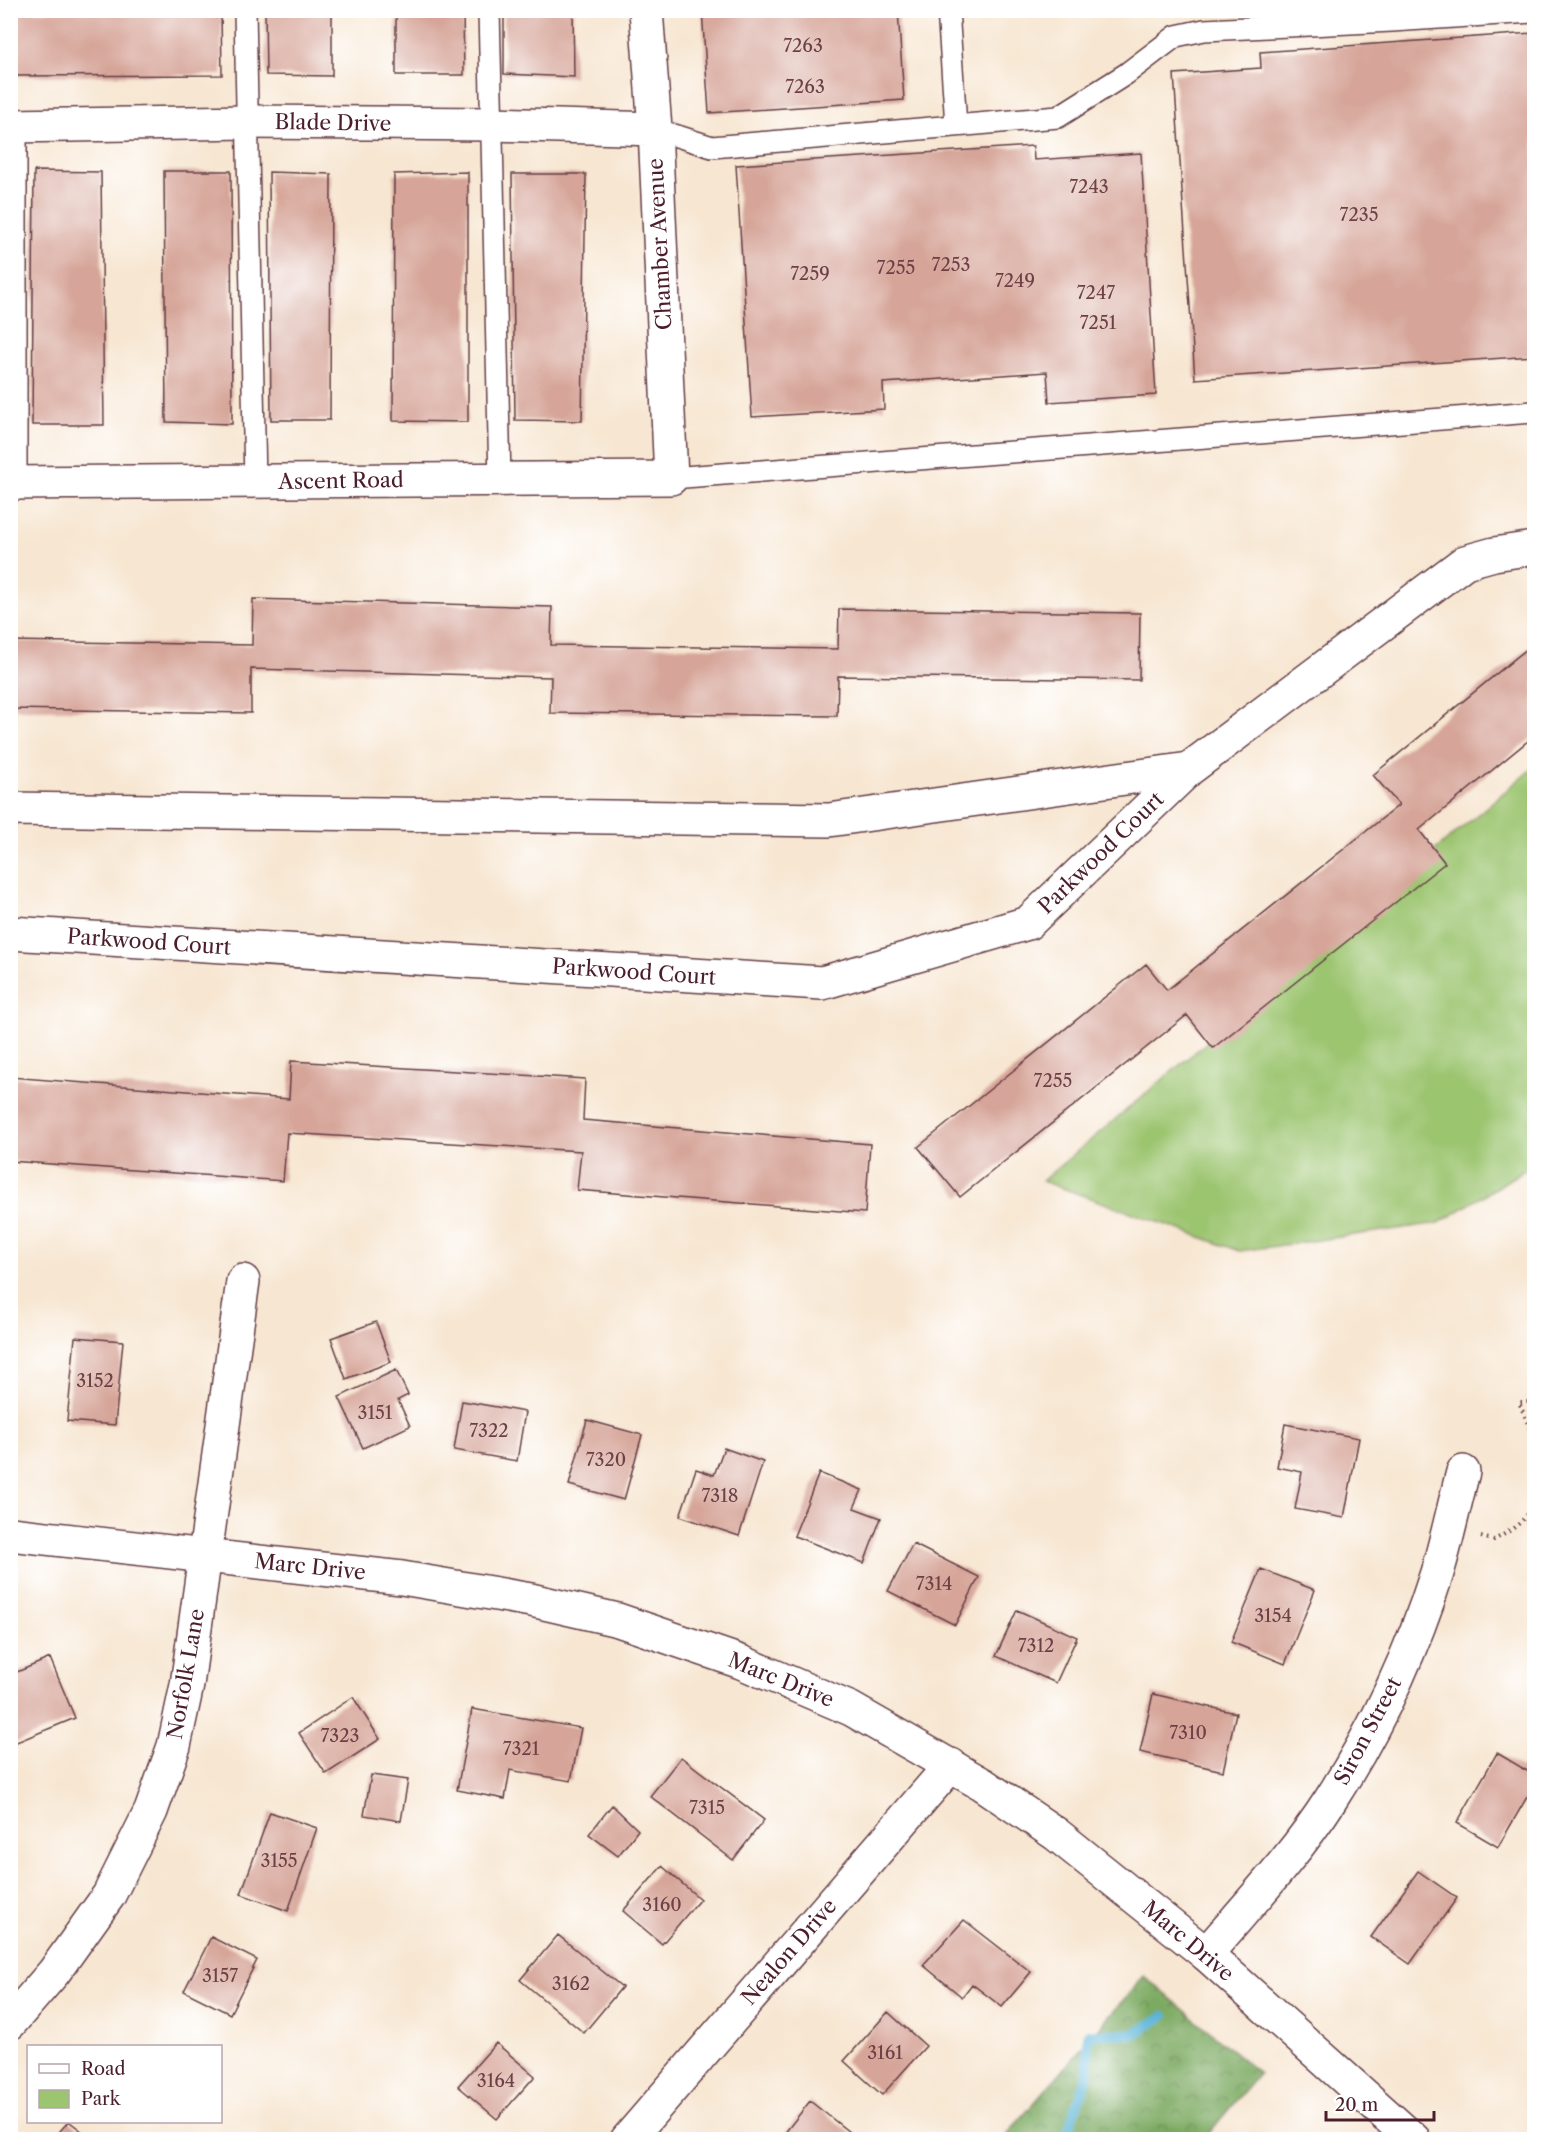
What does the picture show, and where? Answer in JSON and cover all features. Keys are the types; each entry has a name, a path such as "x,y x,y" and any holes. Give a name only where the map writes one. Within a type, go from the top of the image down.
{"street":[{"name":"Chamber Avenue","path":"646,10 655,129 671,478"},
{"name":"Blade Drive","path":"13,126 248,122 490,124 655,129"},
{"name":"Ascent Road","path":"13,483 671,478"},
{"name":"Parkwood Court","path":"10,933 822,983 1028,923 1189,769 1465,562 1494,554 1534,548"},
{"name":"Parkwood Court","path":"10,809 829,820 1189,769"},
{"name":"Norfolk Lane","path":"10,2023 54,1972 109,1895 151,1810 174,1746 187,1685 243,1281"},
{"name":"Siron Street","path":"1206,1954 1299,1844 1331,1799 1376,1720 1411,1647 1437,1572 1463,1472"},
{"name":"Marc Drive","path":"10,1534 402,1578 531,1600 618,1620 741,1662 851,1709 951,1765 1056,1834 1206,1954 1414,2139"},
{"name":"Nealon Drive","path":"627,2139 951,1765"}],"lane":[{"path":"245,10 255,482"},
{"path":"489,10 500,480"},
{"path":"948,10 956,125"},
{"path":"655,129 712,147 1058,117 1126,74 1176,36 1204,30 1534,12"},
{"path":"13,126 13,483"},
{"path":"671,478 1534,412"}],"path":[{"path":"1534,1402 1520,1402 1534,1439"},
{"path":"1448,1529 1494,1540 1515,1529 1532,1508 1534,1501"}],"green space":[{"path":"1534,767 1534,1164 1439,1223 1240,1251 1042,1181"},
{"path":"1144,1976 1259,2073 1204,2139 1003,2139"}],"building":[{"path":"265,10 332,10 332,76 266,75"},
{"path":"396,10 463,10 464,75 396,75"},
{"path":"504,10 573,10 574,77 504,74"},
{"path":"702,10 898,10 904,100 709,113"},
{"path":"10,11 221,12 222,75 10,76"},
{"path":"1534,33 1534,356 1195,379 1174,74 1261,68 1260,52"},
{"path":"1033,146 1034,160 1141,153 1156,395 1049,402 1047,372 883,383 884,409 752,417 736,165"},
{"path":"34,171 101,172 104,425 32,425"},
{"path":"164,171 231,171 232,424 166,422"},
{"path":"269,172 331,174 330,420 271,420"},
{"path":"468,172 468,422 393,421 394,174"},
{"path":"512,174 586,174 582,421 515,420"},
{"path":"253,599 552,607 551,645 838,649 839,609 1140,613 1139,680 838,676 837,716 550,713 551,677 251,669 251,713 10,709 10,641 252,645"},
{"path":"1534,643 1534,736 1419,830 1445,863 1213,1048 1187,1015 960,1197 918,1147 1146,964 1167,990 1399,805 1373,775"},
{"path":"291,1061 585,1079 583,1120 870,1144 865,1213 577,1190 581,1151 287,1133 283,1181 10,1161 10,1077 289,1099"},
{"path":"376,1322 391,1362 346,1379 331,1338"},
{"path":"75,1337 123,1341 115,1425 67,1421"},
{"path":"396,1370 408,1395 398,1400 410,1426 363,1448 339,1397"},
{"path":"462,1401 525,1412 517,1461 454,1450"},
{"path":"587,1420 642,1435 624,1500 569,1485"},
{"path":"1285,1424 1359,1438 1344,1518 1295,1509 1302,1472 1277,1467"},
{"path":"724,1448 763,1462 739,1536 680,1516 696,1469 714,1475"},
{"path":"819,1473 862,1490 854,1508 881,1518 864,1563 794,1536"},
{"path":"913,1544 979,1577 955,1625 888,1591"},
{"path":"1261,1569 1315,1590 1285,1664 1231,1642"},
{"path":"1017,1610 1077,1637 1056,1683 996,1656"},
{"path":"50,1658 75,1718 12,1744 10,1704 15,1703 10,1693 10,1675"},
{"path":"1153,1694 1236,1713 1223,1771 1140,1752"},
{"path":"353,1697 380,1739 326,1774 299,1733"},
{"path":"472,1709 581,1728 571,1781 510,1770 505,1799 457,1790"},
{"path":"1497,1753 1534,1775 1534,1785 1498,1847 1457,1823"},
{"path":"681,1757 764,1820 733,1860 650,1796"},
{"path":"371,1775 408,1780 401,1821 364,1815"},
{"path":"612,1805 638,1830 618,1856 589,1834"},
{"path":"270,1812 317,1828 288,1911 241,1894"},
{"path":"662,1866 700,1899 662,1944 623,1911"},
{"path":"1418,1871 1457,1898 1410,1964 1371,1937"},
{"path":"964,1920 1031,1972 1002,2007 972,1984 962,1997 923,1965"},
{"path":"558,1935 622,1987 584,2033 520,1980"},
{"path":"211,1937 257,1960 230,2014 184,1991"},
{"path":"888,2012 926,2046 882,2095 844,2061"},
{"path":"496,2043 535,2076 497,2119 458,2086"},
{"path":"810,2101 854,2136 850,2139 780,2139"},
{"path":"67,2123 71,2123 92,2139 53,2139"}],"waterway":[{"path":"1065,2140 1088,2074 1088,2034 1134,2034 1164,2016"}]}
